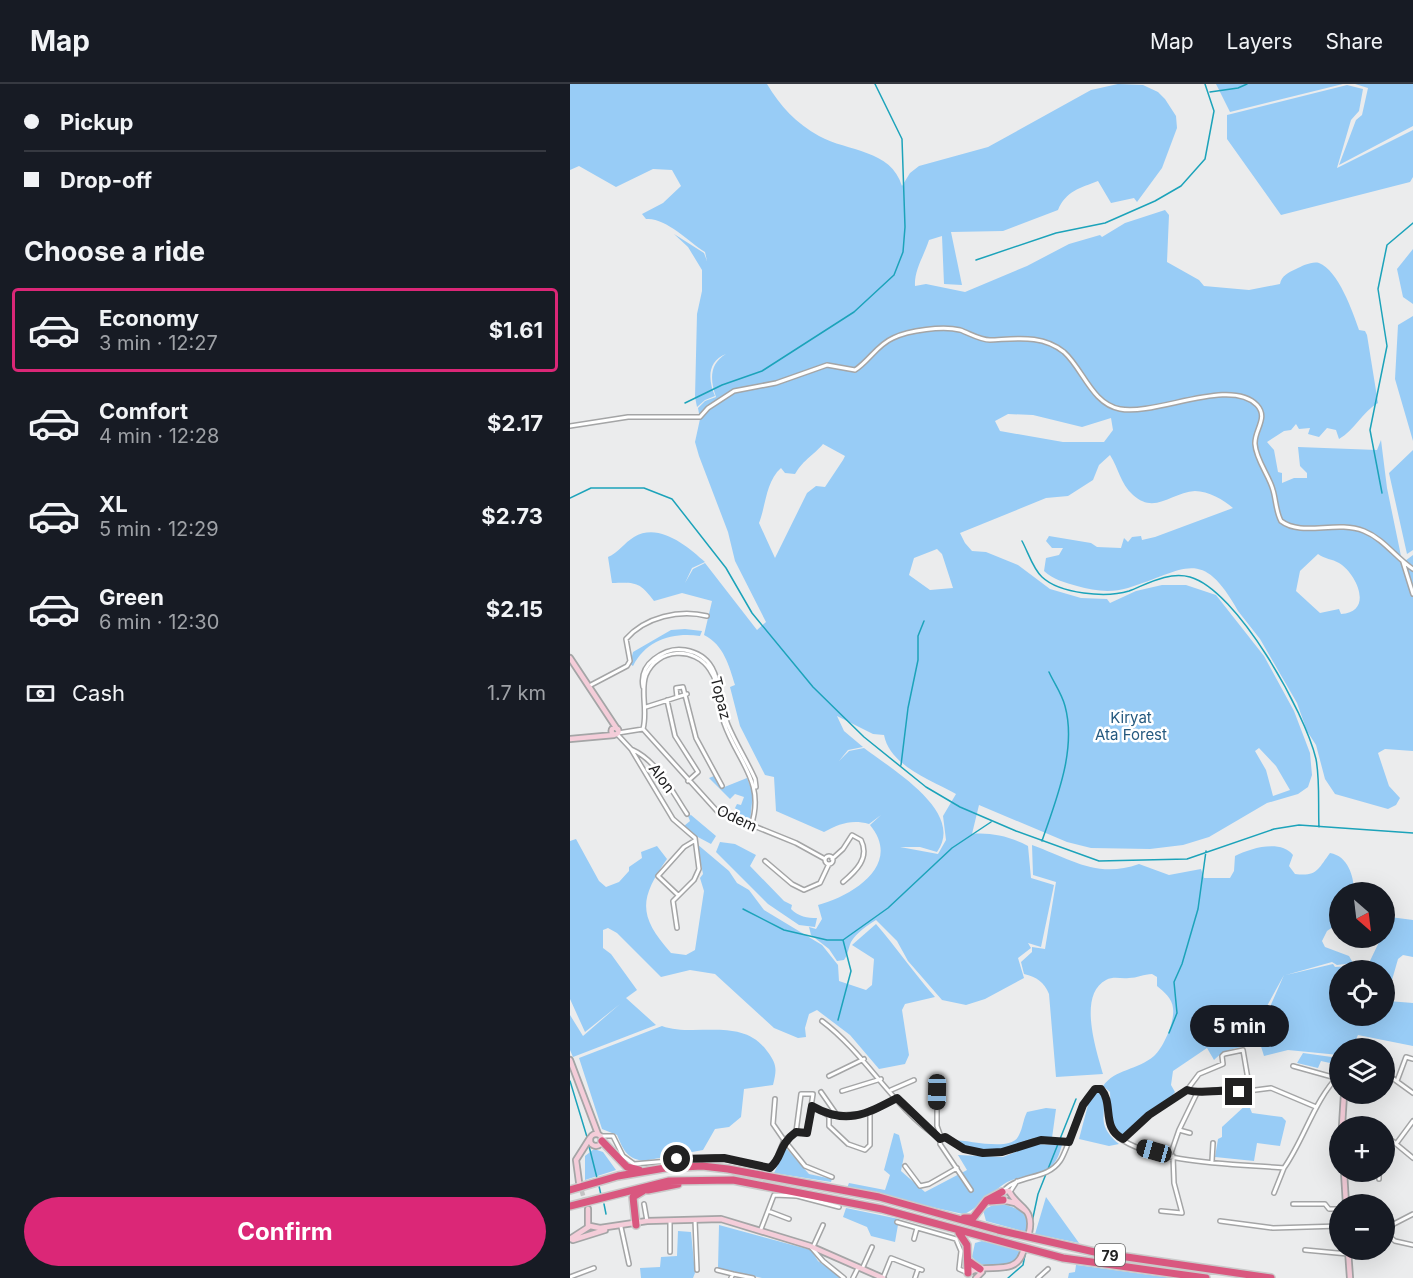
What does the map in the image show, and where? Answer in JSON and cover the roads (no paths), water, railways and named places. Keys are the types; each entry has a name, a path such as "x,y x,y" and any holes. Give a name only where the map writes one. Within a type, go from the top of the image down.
{"highway":[{"path":"596,1139 627,1167 647,1170"},
{"path":"596,1139 618,1165 618,1173 609,1179"},
{"name":"79","path":"570,1190 647,1170 683,1166 728,1169 879,1197 998,1230 1099,1253 1271,1278"},
{"name":"79","path":"570,1209 675,1180 719,1179 882,1209 957,1232 1069,1259 1206,1278"},
{"path":"570,1209 643,1191 709,1182 775,1188"},
{"path":"636,1223 633,1200 643,1191"},
{"path":"952,1218 973,1218 983,1205 1003,1191"},
{"path":"619,1196 628,1201 636,1223"},
{"path":"983,1205 1005,1201"},
{"path":"983,1205 983,1223 998,1230"},
{"path":"957,1232 966,1242 972,1275"},
{"path":"972,1275 970,1262 972,1244 986,1238"},
{"path":"970,1262 981,1270"}],"street":[{"path":"570,426 628,417 700,417 708,408 734,391 776,383 827,365 855,370 882,345 902,335 953,329 985,339 1008,337 1033,339 1054,345 1064,352 1103,401 1120,409 1145,410 1217,395 1252,402 1258,407 1262,419 1255,444 1273,489 1281,521 1292,528 1338,525 1364,531 1380,541 1413,569"},
{"path":"1403,562 1413,594"},
{"path":"589,686 627,666 630,661 626,639 633,632 673,613 707,616"},
{"name":"Topaz","path":"643,729 646,707 644,692 648,672 664,656 682,653 704,662 715,678 724,724 755,790 755,808 751,826"},
{"path":"570,658 631,749 668,812 695,838 699,869 694,880 673,902 677,928"},
{"path":"677,697 675,690 680,686 687,694 696,738 722,786"},
{"path":"646,707 687,694"},
{"path":"667,700 675,736 698,772 688,781"},
{"path":"570,739 643,729"},
{"name":"Odem","path":"643,729 717,811 796,843 825,859"},
{"name":"Alon","path":"631,749 654,766 687,814"},
{"path":"765,861 792,884 804,890 820,884 832,859 841,852 852,835 861,840 863,858 858,868 843,882"},
{"path":"678,895 668,888 658,876 684,847 694,841"},
{"path":"829,864 825,859 830,856 832,859"},
{"path":"822,1021 864,1059 897,1098 940,1138 945,1137 964,1149 992,1153 1034,1141 1069,1142"},
{"path":"1123,1139 1149,1115 1187,1090 1199,1074 1223,1064 1224,1054 1243,1050 1250,1091"},
{"path":"1413,1059 1406,1057 1396,1081 1413,1094"},
{"path":"829,1076 864,1059"},
{"path":"570,1060 593,1124 596,1139"},
{"path":"1293,1066 1329,1073"},
{"path":"843,1091 881,1079"},
{"path":"891,1090 914,1080"},
{"path":"1003,1191 1012,1182 1055,1166 1069,1142 1091,1091 1098,1088 1106,1097 1110,1126 1123,1139 1172,1156 1284,1168"},
{"path":"1187,1090 1197,1093 1212,1089 1250,1091 1271,1088 1316,1107"},
{"path":"1274,1193 1284,1168 1300,1145 1316,1107 1329,1088"},
{"path":"821,1092 838,1116"},
{"path":"937,1092 937,1126 940,1144 944,1146 972,1190"},
{"path":"1161,1211 1182,1213 1175,1191 1172,1156 1179,1130 1197,1093"},
{"path":"579,1182 576,1164 582,1150 596,1139 613,1136 623,1156 634,1164 715,1157 765,1168 774,1165 784,1140 796,1132 807,1133 813,1094 801,1095 796,1132"},
{"path":"812,1106 829,1116 870,1113 897,1098"},
{"path":"775,1099 773,1124 784,1140 805,1166 832,1177"},
{"path":"829,1116 828,1122 831,1130 848,1144 865,1150 870,1145 870,1113"},
{"path":"1413,1121 1396,1144 1413,1158"},
{"path":"1179,1130 1190,1133"},
{"path":"944,1146 949,1141"},
{"path":"1212,1143 1212,1161"},
{"path":"906,1166 920,1186 929,1185 957,1168"},
{"path":"1005,1201 1011,1194 1012,1186 1019,1180"},
{"path":"1003,1191 1011,1194 1026,1211 1031,1221 1029,1233"},
{"path":"1003,1191 1005,1201"},
{"path":"761,1229 774,1195 797,1196 839,1207"},
{"path":"1005,1201 1026,1211"},
{"path":"1293,1204 1325,1203 1329,1209"},
{"path":"644,1204 647,1221"},
{"path":"588,1210 591,1230"},
{"path":"768,1211 789,1219"},
{"path":"1395,1225 1413,1214"},
{"path":"695,1220 697,1269"},
{"path":"570,1239 591,1230 647,1221 720,1220 761,1229 812,1247 883,1278 891,1258 920,1270 915,1278"},
{"path":"591,1230 658,1221"},
{"path":"670,1221 670,1252"},
{"path":"1220,1221 1273,1228 1329,1226"},
{"path":"897,1222 956,1239 961,1251 959,1269 972,1275"},
{"path":"812,1247 823,1225"},
{"path":"621,1227 629,1264"},
{"path":"914,1239 917,1228"},
{"path":"1395,1241 1413,1245"},
{"path":"812,1247 823,1261 844,1278"},
{"path":"853,1278 872,1247"},
{"path":"1305,1250 1329,1251"},
{"path":"972,1275 981,1270 1016,1265 1023,1252"},
{"path":"1349,1260 1350,1278"},
{"path":"570,1277 594,1268"},
{"path":"1038,1278 1048,1269"},
{"path":"717,1270 732,1276 753,1278"},
{"path":"972,1275 981,1270"}],"waterway":[{"path":"685,403 722,385 762,371 854,312 894,275 903,252 905,227 902,139 875,84"},
{"path":"976,260 1056,233 1105,223 1155,201 1181,186 1205,159 1214,111 1205,84"},
{"path":"1210,92 1238,88 1247,84"},
{"path":"1382,493 1370,430 1387,346 1378,289 1387,245 1413,223"},
{"path":"570,498 591,488 644,488 672,499 726,568 752,613 813,687 864,737 926,787 960,807 1016,831 1099,861 1187,859 1274,829 1299,825 1413,833"},
{"path":"1022,541 1039,574 1050,583 1071,591 1096,594 1119,593 1158,579 1182,576 1190,577 1208,587 1228,604 1248,628 1284,684 1309,738 1317,767 1319,827"},
{"path":"901,765 908,708 918,660 918,636 924,621"},
{"path":"1042,841 1063,775 1068,740 1065,706 1049,672"},
{"path":"743,909 784,930 827,940 843,940 888,908 952,848 991,822"},
{"path":"1169,1033 1177,1013 1174,982 1182,964 1198,909 1206,851"},
{"path":"838,1020 851,971 843,940"},
{"path":"570,1081 587,1137"},
{"path":"1032,1222 1038,1194 1076,1099"},
{"path":"588,1142 597,1178"},
{"path":"599,1186 601,1195"},
{"path":"604,1204 606,1214"},
{"path":"1008,1278 1023,1265 1026,1250"}],"tunnel":[{"path":"580,1185 585,1202"}],"park label":[{"name":"Kiryat Ata Forest","path":"1131,726"}]}
